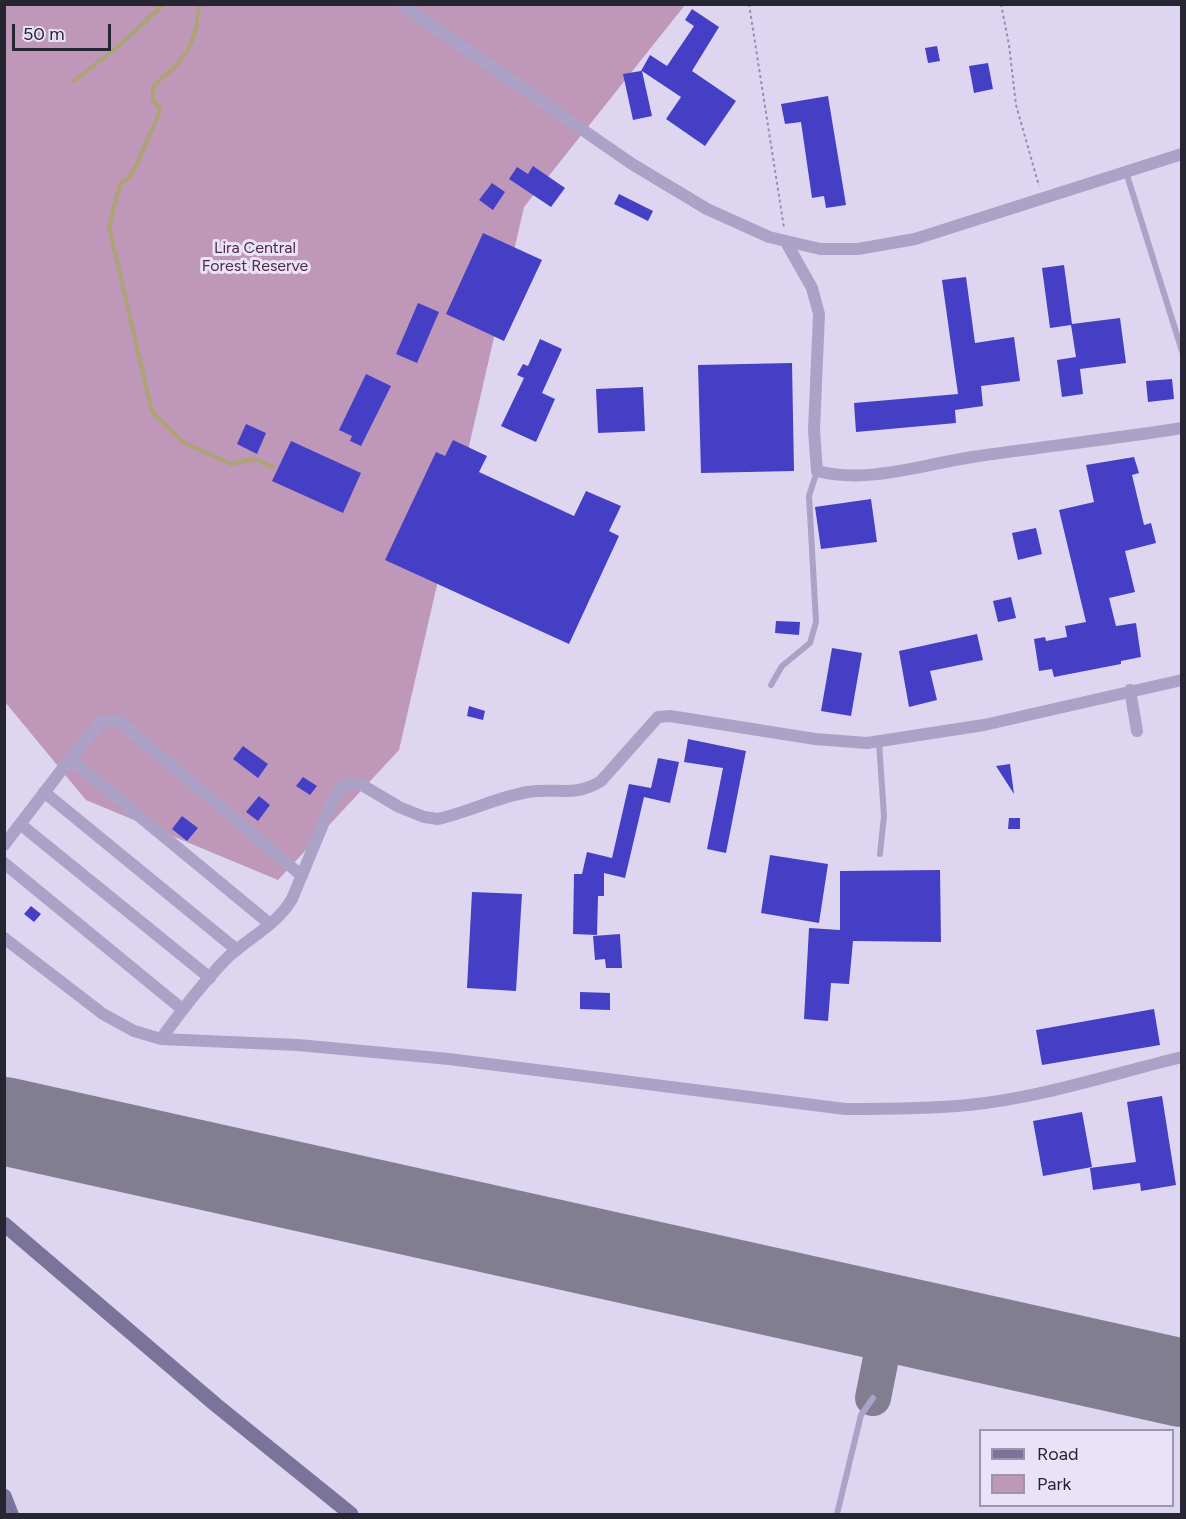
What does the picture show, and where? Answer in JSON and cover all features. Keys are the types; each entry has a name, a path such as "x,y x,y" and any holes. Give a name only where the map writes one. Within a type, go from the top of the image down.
{"main road":[{"path":"4,1224 216,1405 351,1515"},
{"path":"4,1496 11,1515"}],"street":[{"path":"401,4 632,164 707,209 769,237 786,242 839,250 889,245 942,231 1042,197 1182,154"},
{"path":"786,242 812,288 819,314 814,430 818,471 840,477 869,475 971,457 1182,428"},
{"path":"161,1039 182,1009 237,950 283,913 302,876 339,788 350,783 362,785 399,807 424,817 438,819 530,792 580,792 595,785 658,717 670,716 832,741 879,742 984,725 1182,680"},
{"path":"1131,690 1137,731"},
{"path":"4,845 101,722 119,721 302,876"},
{"path":"70,759 270,924"},
{"path":"44,792 237,950"},
{"path":"20,824 210,978"},
{"path":"4,863 182,1009"},
{"path":"4,938 103,1014 134,1031 161,1039 298,1045 449,1059 833,1107 874,1109 969,1105 1182,1057"}],"lane":[{"path":"1126,171 1182,351"},
{"path":"771,685 782,666 810,643 816,622 809,496 818,471"},
{"path":"879,742 884,816 880,854"},
{"path":"837,1515 861,1415 873,1398"}],"path":[{"path":"748,4 786,242"},
{"path":"1001,4 1009,45 1016,105 1042,197"}],"green space":[{"name":"Lira Central Forest Reserve","path":"4,5 685,5 524,207 399,750 278,880 86,800 5,702"}],"building":[{"path":"692,9 719,27 692,71 736,101 705,146 666,119 681,97 642,71 652,116 633,120 623,74 641,71 650,55 667,66 694,26 685,20"},
{"path":"937,46 940,61 928,63 925,48"},
{"path":"988,63 993,89 974,93 969,66"},
{"path":"828,96 846,205 826,208 824,196 812,198 801,122 785,124 781,104"},
{"path":"533,166 565,188 551,207 509,179 517,167 528,174"},
{"path":"492,183 505,192 493,210 479,200"},
{"path":"619,194 653,211 648,221 614,204"},
{"path":"483,233 542,260 504,341 446,314"},
{"path":"1064,265 1072,324 1120,318 1126,363 1080,369 1083,394 1062,397 1057,360 1076,357 1071,325 1050,328 1042,268"},
{"path":"966,277 975,343 1014,337 1020,381 981,386 983,406 955,410 956,423 856,432 854,403 958,394 942,280"},
{"path":"418,303 439,312 417,363 396,354"},
{"path":"540,339 562,349 542,393 555,399 536,442 501,426 524,378 517,375 523,364 528,366"},
{"path":"792,363 794,471 701,473 698,365"},
{"path":"366,374 391,386 361,446 350,441 352,436 339,430"},
{"path":"1172,379 1174,399 1148,402 1146,381"},
{"path":"643,387 645,431 598,433 596,389"},
{"path":"246,424 266,433 257,454 237,444"},
{"path":"453,440 487,456 479,472 574,516 586,491 621,506 609,531 619,536 569,644 385,560 436,452 445,456"},
{"path":"291,441 361,473 343,513 272,481"},
{"path":"1134,457 1139,473 1132,475 1144,525 1151,523 1156,543 1125,551 1135,592 1109,598 1116,626 1136,623 1141,657 1121,661 1121,664 1054,677 1052,669 1039,671 1034,639 1045,637 1046,641 1067,637 1065,626 1086,622 1059,510 1094,502 1086,465"},
{"path":"871,499 877,542 821,549 815,507"},
{"path":"1036,528 1042,554 1018,560 1012,533"},
{"path":"1011,597 1016,618 998,622 993,601"},
{"path":"776,621 800,622 799,635 775,633"},
{"path":"977,634 983,660 930,671 937,700 909,707 899,651"},
{"path":"832,648 862,653 851,716 821,711"},
{"path":"469,706 485,711 483,720 467,716"},
{"path":"688,739 746,751 726,853 707,849 723,768 684,762"},
{"path":"243,746 268,764 258,778 233,759"},
{"path":"658,758 679,762 670,803 644,797 625,878 604,873 604,896 598,896 597,935 573,934 574,874 582,874 587,852 612,858 629,784 651,788"},
{"path":"1010,764 1014,794 996,766"},
{"path":"303,777 317,786 310,795 296,786"},
{"path":"259,796 270,805 258,821 246,812"},
{"path":"182,816 198,828 187,841 172,829"},
{"path":"1009,818 1020,818 1020,829 1008,829"},
{"path":"770,855 828,864 819,923 761,913"},
{"path":"940,870 941,942 853,941 849,984 831,983 828,1021 804,1019 809,928 840,930 840,871"},
{"path":"472,892 522,894 516,991 467,988"},
{"path":"31,906 41,914 34,922 24,914"},
{"path":"620,934 622,968 606,968 605,959 595,960 593,936"},
{"path":"580,992 610,993 610,1010 580,1009"},
{"path":"1154,1009 1160,1045 1042,1065 1036,1030"},
{"path":"1162,1096 1176,1185 1141,1191 1140,1183 1093,1190 1090,1168 1136,1162 1127,1102"},
{"path":"1082,1112 1092,1167 1043,1176 1033,1121"}],"waterway":[{"path":"74,81 120,45 164,4"},
{"path":"201,4 195,32 188,50 153,86 153,101 160,108 158,116 136,166 129,178 120,184 109,227 152,412 183,442 231,464 254,459 273,467"}],"taxiway":[{"path":"873,1398 889,1318"}],"runway":[{"path":"4,1121 1182,1383"}]}
